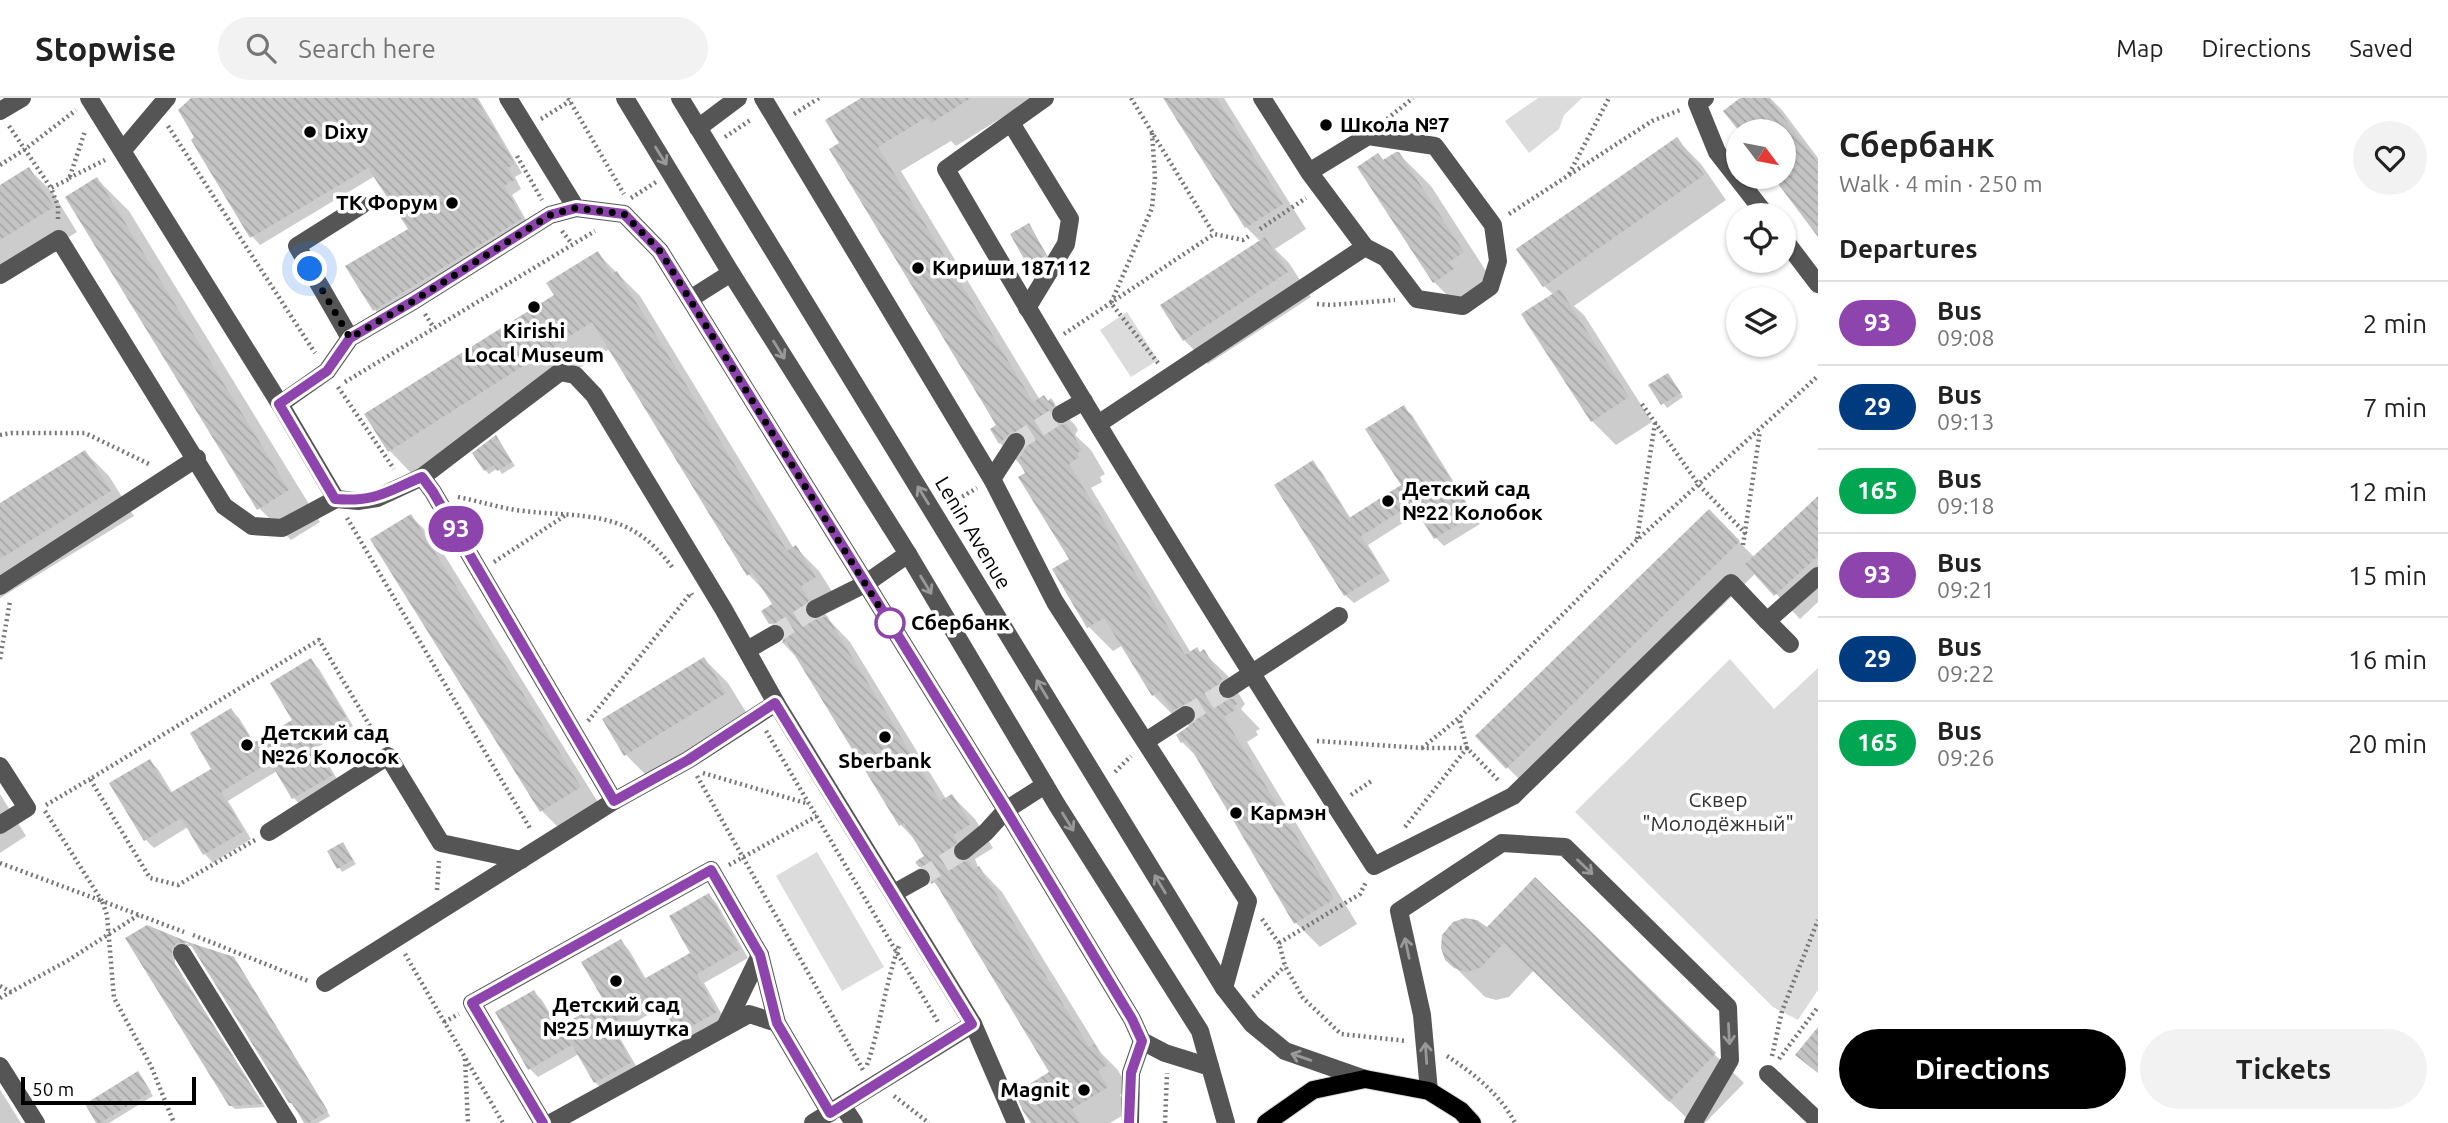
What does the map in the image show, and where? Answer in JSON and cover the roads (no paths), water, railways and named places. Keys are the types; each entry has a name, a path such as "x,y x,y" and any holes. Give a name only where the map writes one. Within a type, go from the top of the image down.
{"main road":[{"path":"1266,1123 1312,1090 1365,1079 1429,1091 1461,1111 1472,1123"}],"street":[{"path":"0,111 22,98"},
{"path":"508,98 576,208"},
{"path":"625,98 731,273 908,554 1045,785 1200,1031 1226,1123"},
{"name":"Lenin Avenue","path":"680,98 1224,988 1252,1024 1285,1051 1365,1079"},
{"path":"698,128 738,98"},
{"path":"763,98 992,479 1055,602 1248,901 1224,988"},
{"path":"1045,98 946,169 1027,308 1252,675 1374,866 1513,796 1731,583 1790,644"},
{"path":"1262,98 1309,172 1365,247 1386,258 1417,299 1463,306 1490,287 1498,261 1493,225 1435,146 1368,136 1309,172"},
{"path":"89,99 123,150 335,499"},
{"path":"1701,101 1717,152 1757,203"},
{"path":"123,150 161,105"},
{"path":"1011,123 1070,219 1066,244 1027,308"},
{"path":"350,338 297,246 362,205"},
{"path":"279,404 327,371 350,338 550,215 576,208 624,214 660,251 1006,810 1132,1019 1142,1041 1165,1053 1210,1067"},
{"path":"0,275 59,239 197,458 224,506 252,526 282,528 335,499 358,501 377,498 422,477 560,372 575,375 594,395 724,610 775,703 894,892 972,1024 1016,1123"},
{"path":"1098,424 1365,247"},
{"path":"1796,255 1818,284"},
{"path":"690,299 731,273"},
{"path":"1061,414 1084,401"},
{"path":"992,479 1016,442"},
{"path":"0,586 197,458"},
{"path":"422,477 614,801"},
{"path":"815,609 865,584 908,554"},
{"path":"1768,621 1818,576"},
{"path":"1228,689 1339,616"},
{"path":"747,650 775,634"},
{"path":"325,983 614,801 688,760 775,703"},
{"path":"1146,741 1186,715"},
{"path":"269,832 388,756 440,842 521,860"},
{"path":"0,766 27,808 0,825"},
{"path":"963,851 986,832 1006,810 1045,785"},
{"path":"1429,1091 1422,1015 1399,911 1502,843 1565,847 1728,1007 1730,1060 1693,1123"},
{"path":"543,1123 472,1003 711,870 760,955 777,1023 836,1109 854,1123"},
{"path":"894,892 921,878"},
{"path":"182,953 288,1123"},
{"path":"725,1027 760,955"},
{"path":"551,1123 749,1014 777,1023"},
{"path":"813,1123 972,1024"},
{"path":"1129,1123 1131,1073 1142,1041"},
{"path":"0,1066 36,1123"},
{"path":"1768,1074 1818,1121"}],"tunnel":[{"path":"1016,442 1061,414"},
{"path":"775,634 815,609"},
{"path":"1186,715 1228,689"},
{"path":"921,878 963,851"}],"place":[{"name":"Школа №7","path":"1326,125"},
{"name":"Dixy","path":"310,132"},
{"name":"ТК Форум","path":"452,203"},
{"name":"Кириши 187112","path":"918,268"},
{"name":"Kirishi Local Museum","path":"534,307"},
{"name":"Детский сад №22 Колобок","path":"1388,501"},
{"name":"Сбербанк","path":"890,623"},
{"name":"Sberbank","path":"885,737"},
{"name":"Детский сад №26 Колосок","path":"247,745"},
{"name":"Кармэн","path":"1236,813"},
{"name":"Детский сад №25 Мишутка","path":"616,981"},
{"name":"Magnit","path":"1084,1090"}],"park label":[{"name":"Сквер \"Молодёжный\"","path":"1718,812"}]}
